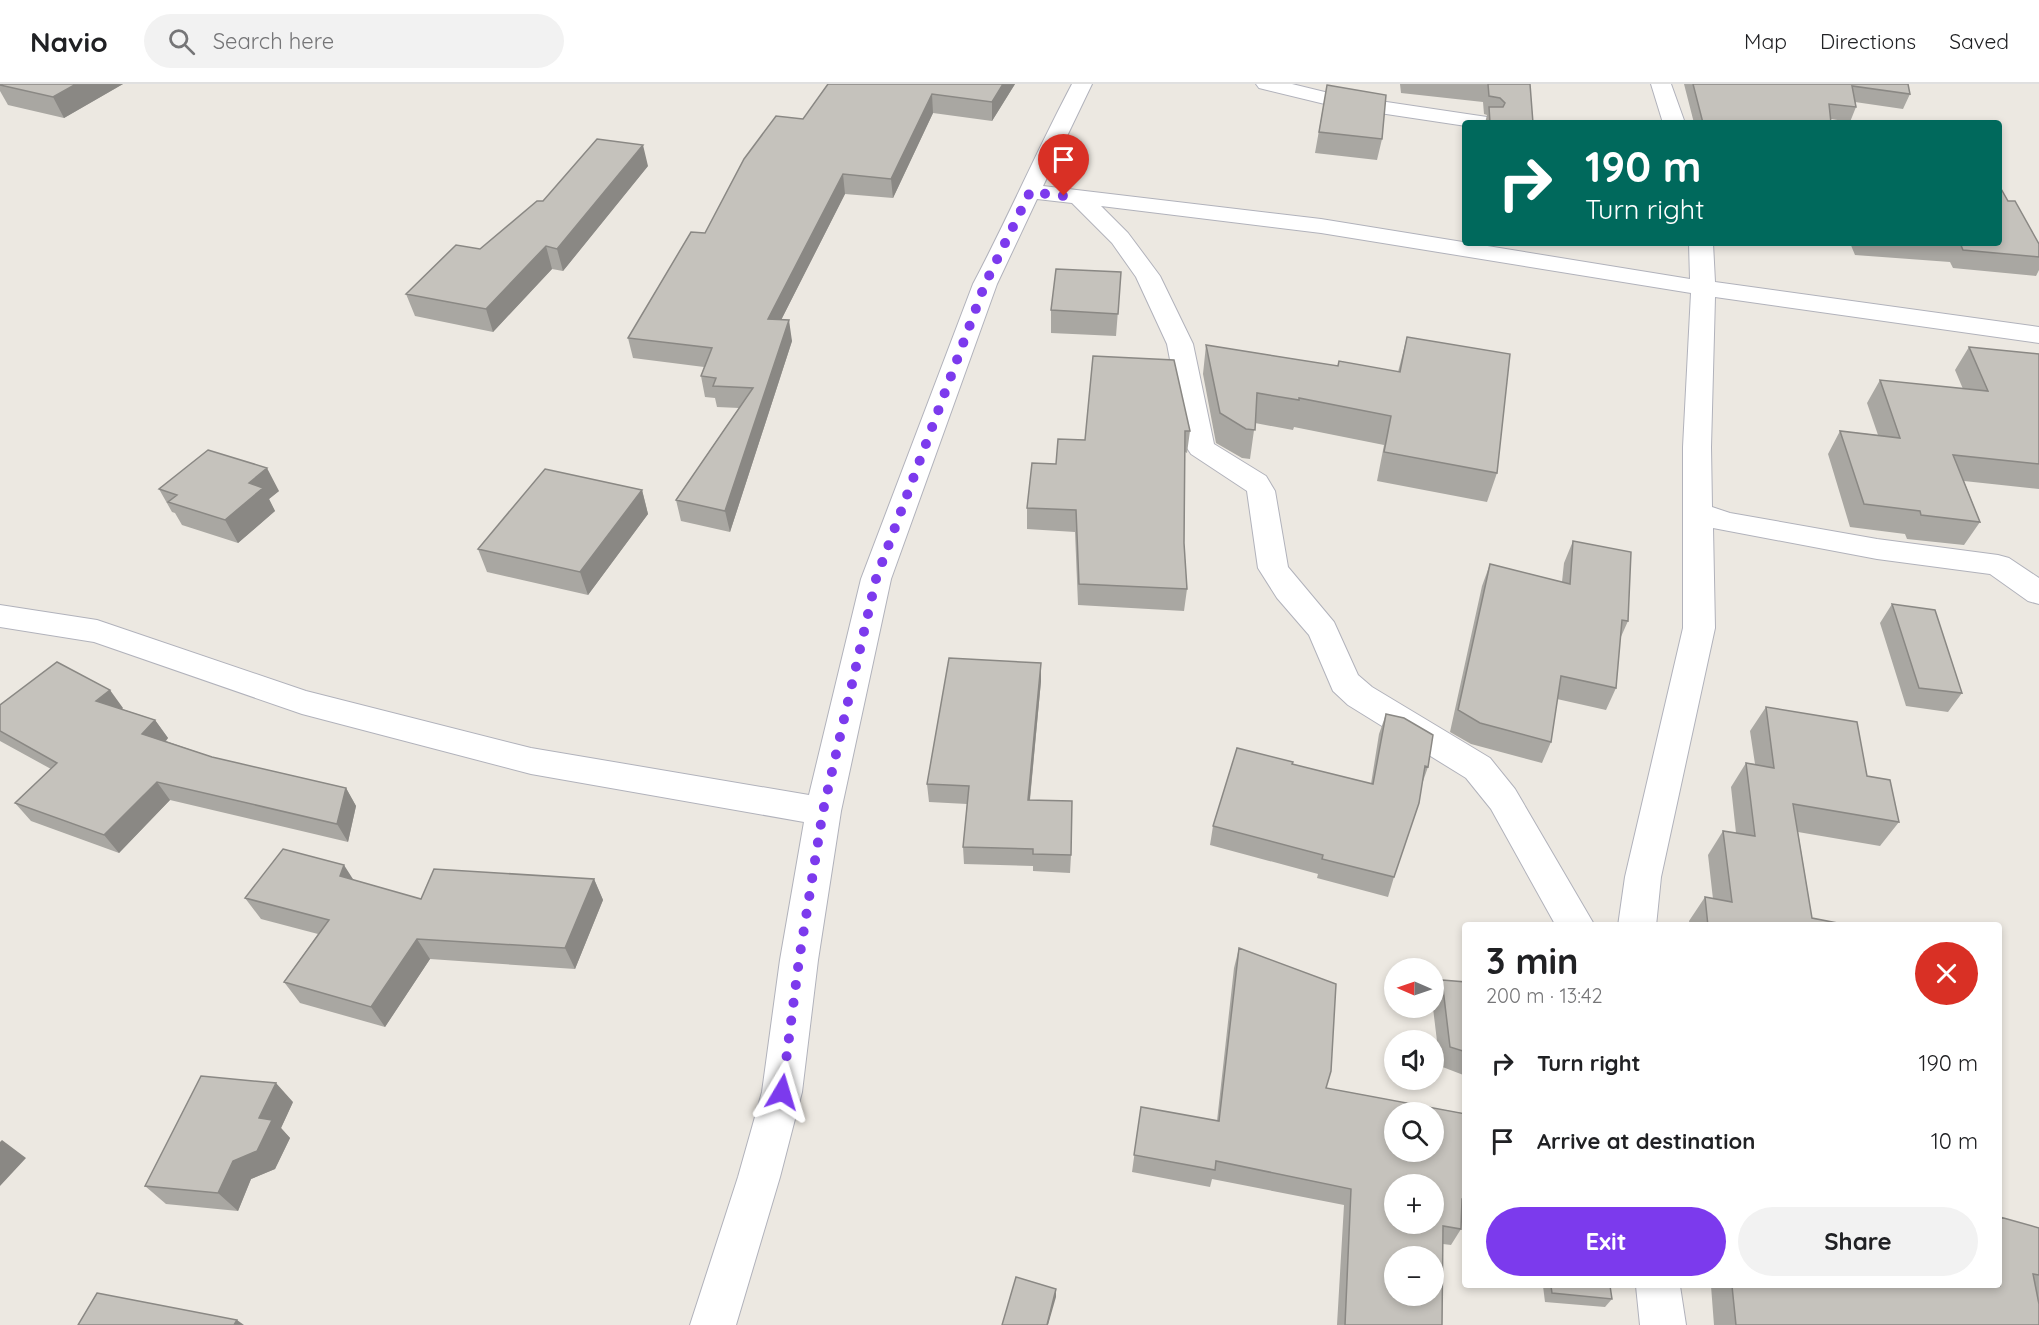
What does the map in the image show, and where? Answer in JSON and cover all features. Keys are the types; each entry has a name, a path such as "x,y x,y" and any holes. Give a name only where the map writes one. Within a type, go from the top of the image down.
{"street":[{"path":"713,1325 759,1177 782,1092 799,960 823,811 876,579 985,284 1030,192 1047,151 1082,84"},
{"path":"1266,84 1336,92 1472,120"},
{"path":"1661,84 1673,120"},
{"path":"1030,192 1321,226 1703,288 2039,335"},
{"path":"1080,198 1120,238 1148,276 1180,344 1201,448 1256,483 1261,491 1273,568 1288,590 1323,630 1345,682 1360,696 1478,768 1503,799 1574,922"},
{"path":"1637,922 1642,877 1699,628 1697,447 1703,288 1701,246"},
{"path":"1698,512 1726,522 1877,549 1998,565 2039,593"},
{"path":"0,616 97,631 302,702 531,761 823,811"},
{"path":"1658,1288 1663,1325"}],"building":[{"path":"0,84 76,84 53,97"},
{"path":"828,84 1003,84 992,102 932,94 891,179 843,174 768,319 789,320 725,511 676,500 753,388 713,386 716,378 701,376 712,348 628,338 691,232 705,233 744,159 776,116 803,119"},
{"path":"1488,84 1530,84 1533,120 1490,120 1489,107 1503,107 1505,103 1500,98 1489,96"},
{"path":"1693,84 1908,84 1910,94 1852,86 1856,107 1829,104 1831,120 1702,120"},
{"path":"1327,85 1386,95 1382,139 1319,132"},
{"path":"597,139 643,145 557,249 546,246 486,309 406,294 456,245 480,249 537,201 543,201"},
{"path":"2002,190 2008,201 2015,201 2039,244 2039,257 1963,250 1961,246 2002,246"},
{"path":"1056,269 1121,272 1118,314 1051,310"},
{"path":"1407,337 1510,354 1497,473 1384,452 1391,416 1299,398 1299,400 1257,393 1255,430 1246,429 1220,413 1206,345 1338,366 1339,361 1400,372"},
{"path":"1969,347 2039,354 2039,464 1953,455 1980,522 1921,515 1920,511 1864,504 1840,431 1900,438 1880,380 1988,391"},
{"path":"1093,356 1174,360 1190,431 1185,431 1184,543 1187,589 1079,584 1076,510 1027,508 1032,463 1056,464 1058,439 1085,440"},
{"path":"208,450 267,468 249,483 263,488 225,520 168,502 177,495 159,489"},
{"path":"545,469 642,490 580,572 478,549"},
{"path":"1573,541 1631,552 1628,621 1622,620 1616,688 1561,676 1551,742 1480,723 1458,710 1490,564 1570,584"},
{"path":"1892,604 1935,610 1962,693 1919,688"},
{"path":"949,658 1041,663 1028,800 1072,801 1071,855 1033,854 1033,849 963,847 969,786 927,784"},
{"path":"57,662 110,690 96,701 155,720 142,734 212,757 346,788 337,824 157,782 104,835 15,803 57,763 0,731 0,705"},
{"path":"1766,707 1857,722 1867,776 1890,780 1899,822 1793,804 1812,918 1832,922 1708,922 1705,897 1732,902 1723,831 1755,836 1746,763 1774,768"},
{"path":"1386,714 1404,718 1433,735 1419,803 1394,877 1322,859 1323,855 1213,826 1237,748 1373,784"},
{"path":"283,849 344,865 340,876 421,899 434,869 594,879 565,948 417,939 371,1007 284,982 329,920 245,898"},
{"path":"1239,948 1336,984 1331,1071 1326,1088 1401,1102 1384,1102 1384,1162 1444,1162 1444,1110 1462,1113 1461,1229 1444,1226 1444,1174 1384,1174 1384,1234 1443,1234 1443,1246 1384,1246 1384,1306 1442,1306 1442,1325 1345,1325 1351,1189 1216,1161 1215,1170 1134,1155 1141,1107 1219,1121"},
{"path":"1444,980 1462,982 1462,1051 1450,1047"},
{"path":"201,1076 276,1083 259,1118 272,1120 257,1151 233,1161 218,1193 145,1186"},
{"path":"2002,1218 2039,1228 2039,1275 2033,1274 2039,1304 2039,1325 1736,1325 1732,1288 2002,1288"},
{"path":"1016,1277 1056,1289 1047,1325 1002,1325"},
{"path":"1551,1288 1610,1288 1612,1299 1552,1293"},
{"path":"97,1293 237,1320 234,1325 78,1325"}],"route":[{"path":"782,1092 799,960 823,811 876,579 985,284 1030,192 1064,196"}]}
